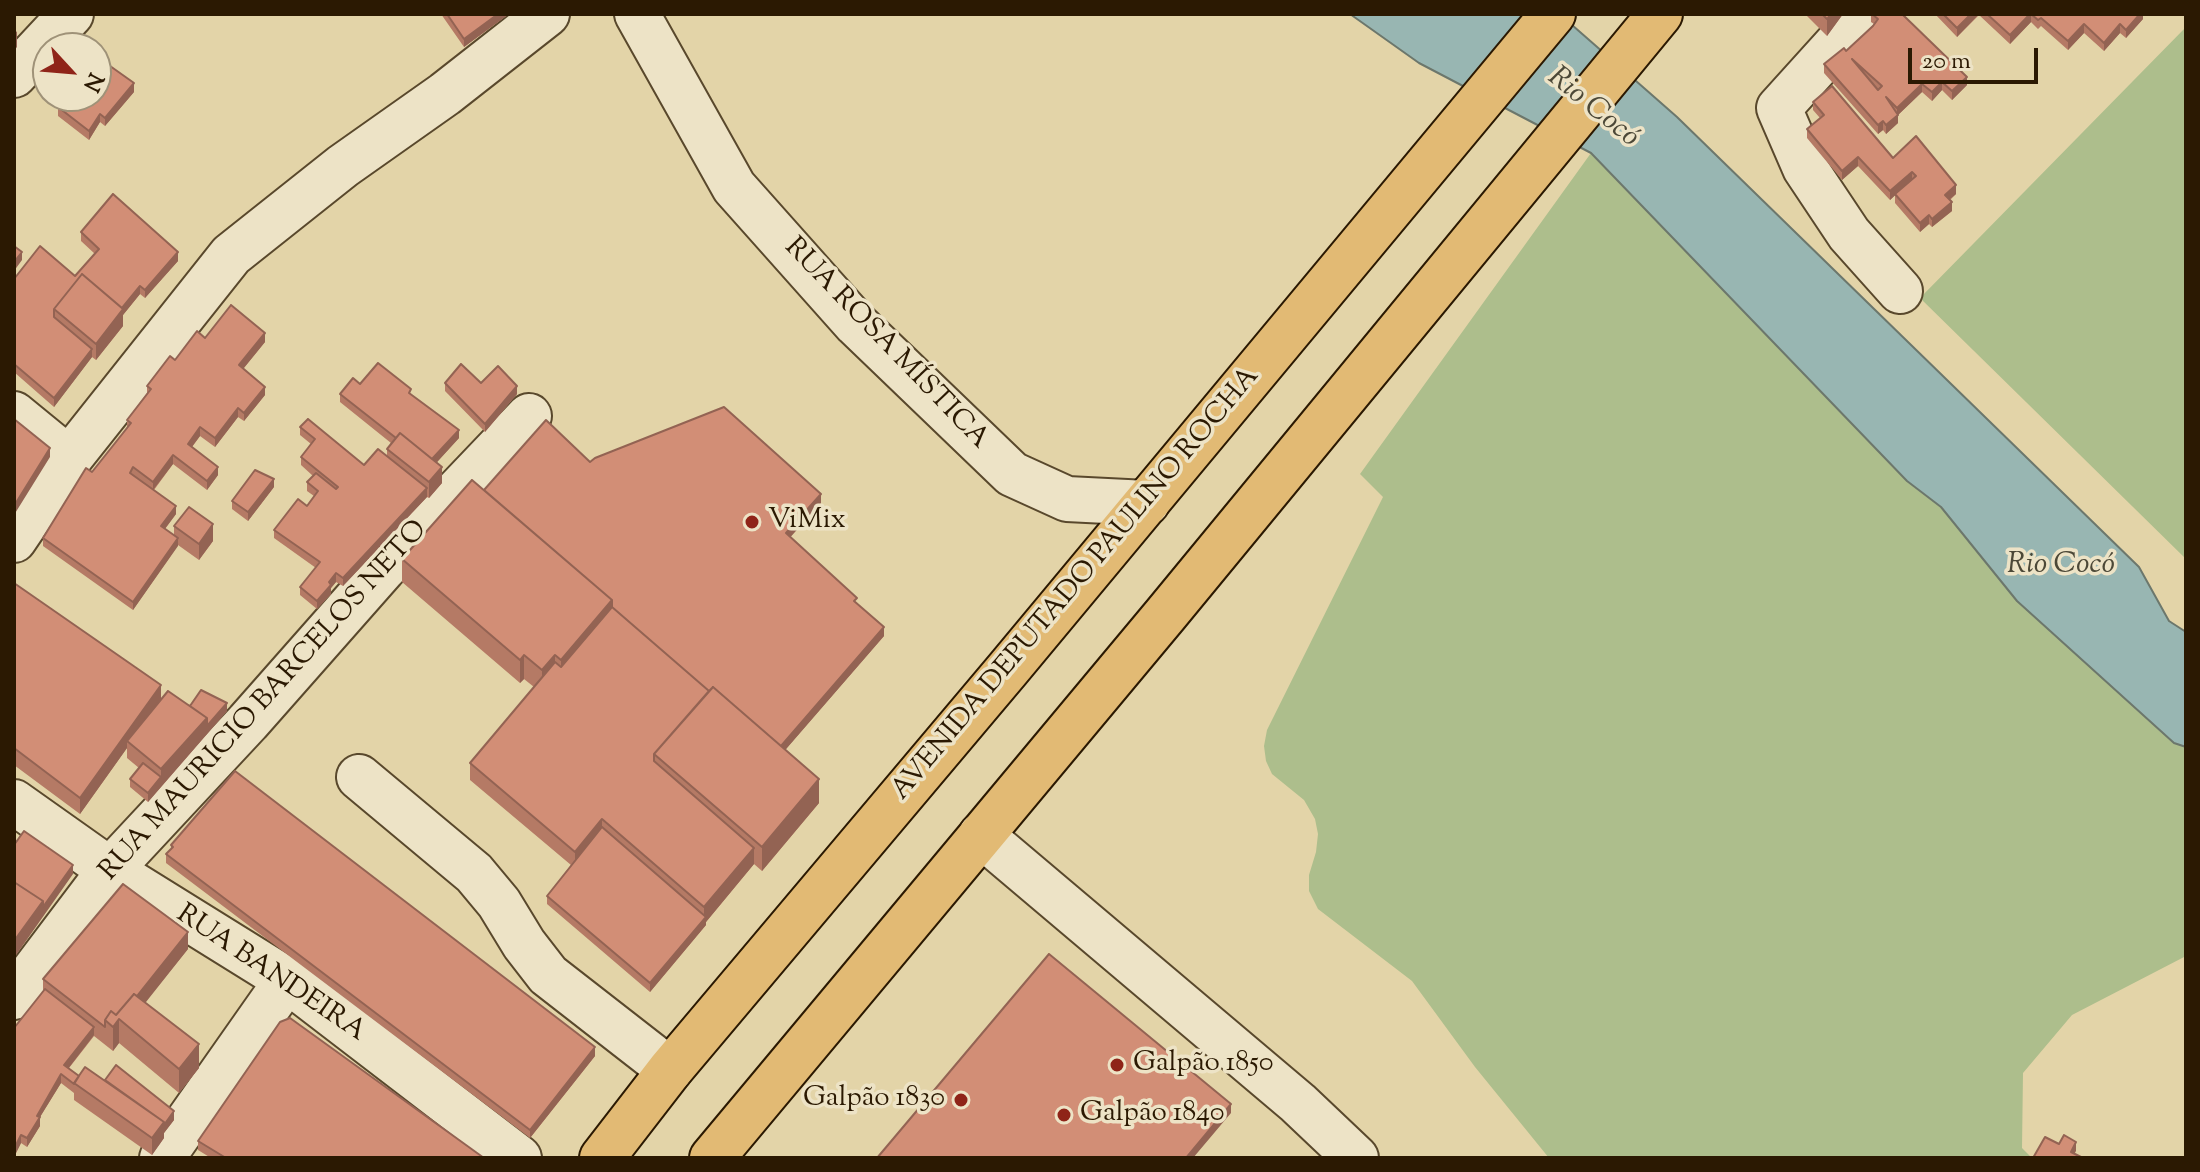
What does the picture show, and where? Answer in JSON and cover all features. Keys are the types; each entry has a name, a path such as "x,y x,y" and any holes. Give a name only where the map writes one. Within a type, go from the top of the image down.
{"main road":[{"name":"AVENIDA DEPUTADO PAULINO ROCHA","path":"602,1158 670,1070 1553,14"},
{"path":"712,1158 1660,14"}],"street":[{"path":"14,75 71,14"},
{"path":"14,540 69,459 231,255 343,166 445,94 547,14"},
{"name":"RUA ROSA MÍSTICA","path":"637,14 734,187 856,324 1012,474 1067,499 1147,503"},
{"path":"1864,14 1779,108 1805,168 1849,234 1900,291"},
{"path":"14,414 69,459"},
{"name":"RUA MAURICIO BARCELOS NETO","path":"14,997 110,870 248,722 383,569 529,416"},
{"path":"359,777 474,873 499,903 548,975 670,1070"},
{"name":"RUA BANDEIRA","path":"14,802 110,870 287,980 519,1158"},
{"path":"981,835 1298,1103 1356,1158"},
{"path":"162,1158 287,980"}],"green space":[{"path":"2186,27 2186,559 1920,298"},
{"path":"1591,153 1907,481 1941,507 2017,601 2174,743 2186,747 2186,956 2072,1015 2023,1073 2022,1148 2032,1158 1549,1158 1475,1067 1412,981 1318,909 1309,891 1309,875 1318,834 1315,819 1304,800 1272,774 1264,746 1267,730 1383,497 1360,474"}],"water":[{"name":"Rio Cocó","path":"1350,14 1554,14 1564,18 1644,88 2139,567 2169,621 2186,632 2186,747 2174,743 2017,601 1941,507 1907,481 1591,153 1419,63"}],"building":[{"path":"447,14 498,14 464,39"},
{"path":"1872,14 1902,14 1967,77 1952,91 1942,82 1932,92 1922,84 1897,108 1886,97 1898,115 1886,125 1883,121 1878,125 1824,64 1844,48 1846,51 1878,19","holes":["1852,59 1882,86 1878,90"]},
{"path":"1943,14 1971,14 1957,28"},
{"path":"1987,14 2030,14 2010,35"},
{"path":"2031,14 2140,14 2126,30 2120,24 2104,43 2084,24 2068,41 2041,18 2038,20"},
{"path":"112,67 134,83 112,110"},
{"path":"1832,86 1893,158 1916,136 1956,185 1945,195 1952,202 1932,219 1929,215 1920,223 1895,194 1916,176 1912,172 1890,191 1858,157 1842,171 1807,129 1824,115 1813,102"},
{"path":"64,112 110,112 105,118 100,114 89,131"},
{"path":"113,194 178,252 145,290 140,286 122,308 82,274 54,309 54,317 92,349 54,398 14,364 14,279 40,246 75,276 99,249 81,232"},
{"path":"14,246 22,252 14,262"},
{"path":"82,274 123,309 96,344 54,309"},
{"path":"231,305 265,333 239,365 265,387 244,413 238,408 215,438 200,427 188,444 218,467 207,481 173,455 153,482 133,467 130,473 176,506 161,526 178,538 133,602 43,538 86,468 92,472 131,423 127,420 151,389 147,386 170,356 175,360 197,331 205,338"},
{"path":"378,363 411,389 409,393 459,430 432,459 400,433 396,438 340,394 353,378 360,384"},
{"path":"461,364 481,383 498,366 517,386 485,424 445,383"},
{"path":"724,407 821,494 786,533 884,627 781,746 713,687 709,691 612,607 612,600 484,490 546,420 590,462"},
{"path":"14,419 50,448 14,506"},
{"path":"308,419 364,465 378,449 427,488 343,578 336,573 329,582 331,585 317,601 300,587 320,562 274,530 298,499 307,506 318,491 307,482 316,473 336,489 338,487 301,457 315,439 300,427"},
{"path":"400,433 442,467 429,482 387,449"},
{"path":"255,470 274,479 248,512 232,501"},
{"path":"472,480 612,600 561,660 555,655 542,670 524,655 520,660 402,559"},
{"path":"189,507 213,524 199,544 174,526"},
{"path":"14,583 161,685 80,798 14,748"},
{"path":"612,607 709,691 654,754 654,761 754,848 704,907 602,819 575,852 470,763 555,662 561,667"},
{"path":"713,687 819,779 762,847 654,754"},
{"path":"201,690 227,703 207,726 207,718 190,706"},
{"path":"168,691 207,718 161,769 127,741"},
{"path":"143,763 161,777 148,793 130,779"},
{"path":"235,771 595,1047 530,1130 166,854"},
{"path":"602,827 706,917 650,983 547,896"},
{"path":"24,831 73,865 43,907 43,901 14,882 14,845"},
{"path":"14,882 43,901 14,941"},
{"path":"123,884 188,932 137,996 134,994 116,1015 111,1011 105,1020 105,1027 43,979"},
{"path":"1049,954 1231,1104 1186,1158 877,1158"},
{"path":"45,989 94,1027 64,1065 79,1076 74,1084 61,1074 27,1138 21,1135 14,1149 14,1028"},
{"path":"134,994 199,1044 179,1069 119,1019 113,1027 105,1020 111,1011 116,1015"},
{"path":"290,1018 484,1158 226,1158 198,1141 280,1022"},
{"path":"116,1065 174,1111 164,1125 105,1080"},
{"path":"85,1067 164,1122 152,1138 74,1083"},
{"path":"2064,1135 2076,1142 2071,1152 2083,1158 2033,1158 2045,1137 2059,1144"}],"place":[{"name":"ViMix","path":"752,522"},
{"name":"Galpão 1850","path":"1117,1065"},
{"name":"Galpão 1830","path":"961,1100"},
{"name":"Galpão 1840","path":"1064,1115"}]}
